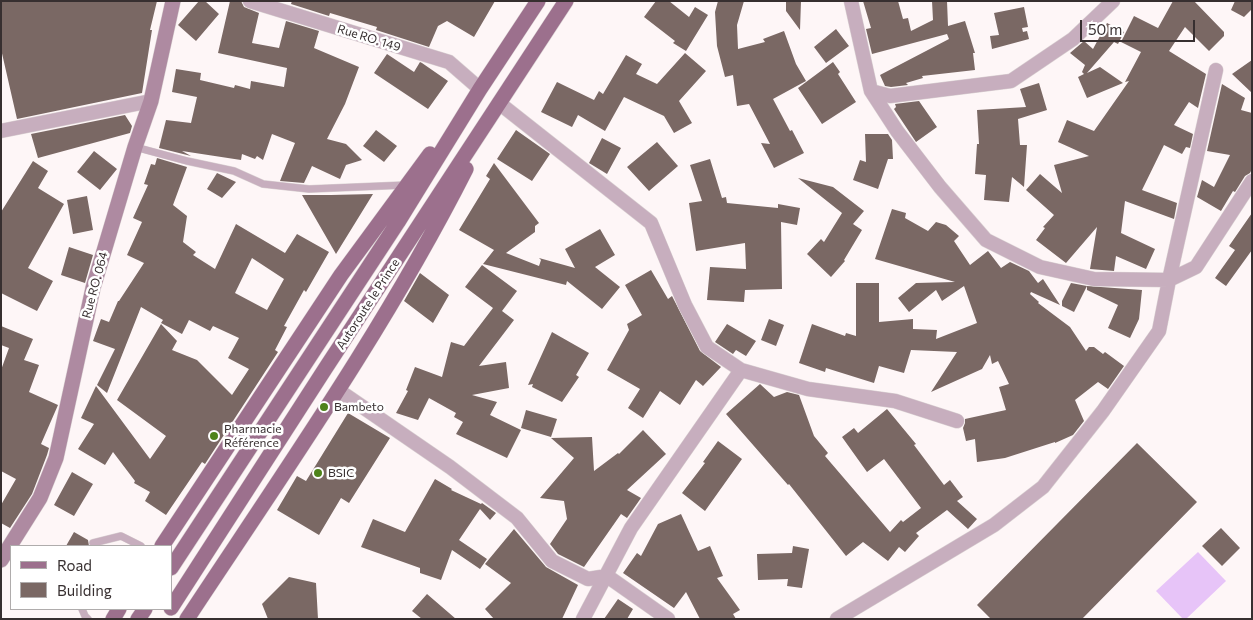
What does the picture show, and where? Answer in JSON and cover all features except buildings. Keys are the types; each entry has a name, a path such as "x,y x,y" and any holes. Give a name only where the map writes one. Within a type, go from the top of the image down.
{"main road":[{"name":"Autoroute le Prince","path":"172,566 398,222 480,89 538,1"},
{"name":"Autoroute le Prince","path":"172,606 566,1"},
{"path":"163,545 341,275 406,185 480,89"},
{"path":"187,619 338,390 386,312 448,204 499,103"}],"street":[{"name":"Rue RO. 064","path":"10,545 40,498 56,458 92,288 151,101 173,1"},
{"name":"Rue RO. 149","path":"250,1 449,62 480,89"},
{"path":"851,1 871,91 897,131 940,187 986,240 1040,267 1094,280 1169,280 1196,267 1252,181"},
{"path":"871,91 890,96 1011,81 1073,39 1113,1"},
{"path":"837,619 994,525 1043,487 1103,411 1159,330 1216,70"},
{"path":"1,131 151,101"},
{"path":"499,103 651,223 685,306 707,347 741,370 808,389 896,402 957,421"},
{"path":"583,619 631,528 741,370"},
{"path":"338,390 450,467 517,518 552,561 588,579 607,576 668,619"},
{"name":"Rue RO. 064","path":"1,560 10,546"}],"lane":[{"path":"135,147 234,171 263,184 309,189 406,185"},
{"path":"93,543 121,536 139,545"}],"shaded area":[{"path":"1198,552 1226,581 1186,619 1183,619 1156,591"}],"place":[{"name":"Bambeto","path":"324,407"},
{"name":"Pharmacie Référence","path":"214,436"},
{"name":"BSIC","path":"318,473"}]}
